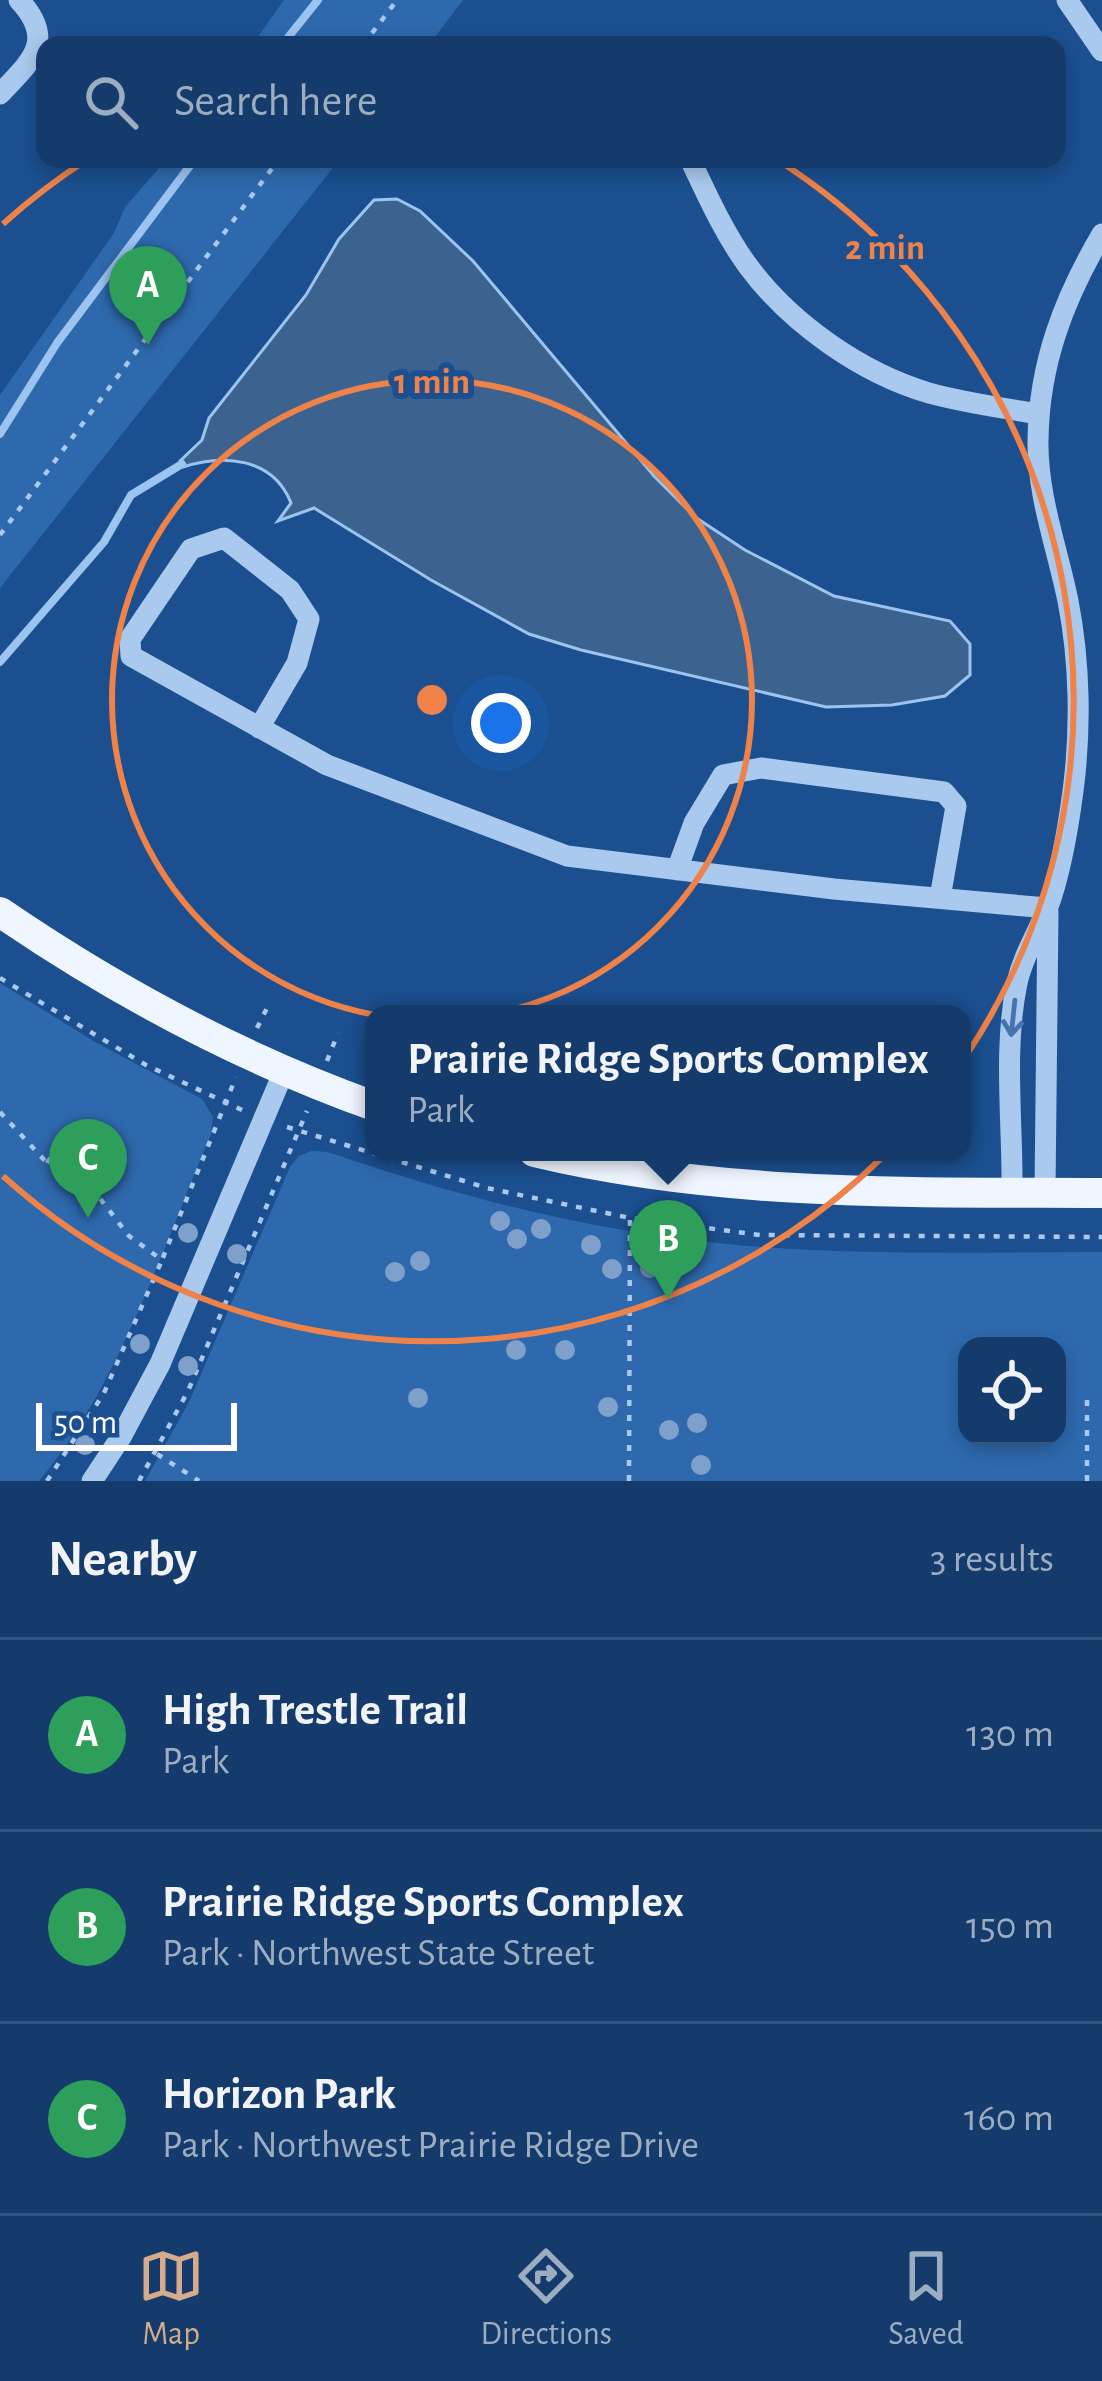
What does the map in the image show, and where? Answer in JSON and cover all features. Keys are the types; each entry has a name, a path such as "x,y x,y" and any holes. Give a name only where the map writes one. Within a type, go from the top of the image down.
{"main road":[{"path":"0,912 143,1003 244,1054 365,1103"},
{"path":"576,1161 767,1188 1102,1193"}],"street":[{"path":"19,0 34,16 38,36"},
{"path":"1066,0 1102,51"},
{"path":"0,94 35,58 36,50"},
{"path":"695,168 749,268 823,338 924,392 1040,414"},
{"path":"1045,1192 1048,908 1073,790 1076,692 1069,605 1042,491 1040,414 1057,325 1102,234"},
{"path":"259,728 297,663 309,619 290,590 224,538 191,549 130,639 131,656 259,728 327,765 567,856 1048,908"},
{"path":"677,870 694,823 723,775 760,768 944,792 956,806 940,898"},
{"path":"1012,1192 1010,1036 1028,944 1048,908"},
{"path":"92,1481 160,1364 284,1071"}],"path":[{"path":"370,36 397,0"},
{"path":"0,535 272,168"},
{"path":"0,978 130,1057 266,1119"},
{"path":"47,1481 104,1393 227,1105 244,1054 270,1002"},
{"path":"139,1481 157,1454 229,1299 338,1033"},
{"path":"0,1112 47,1163 88,1183 129,1236 162,1260"},
{"path":"47,1163 64,1138"},
{"path":"629,1481 630,1218"},
{"path":"1087,1481 1088,1400"},
{"path":"157,1454 199,1481"}],"shaded area":[{"path":"284,0 463,0 436,36 258,36"},
{"path":"159,168 333,168 0,588 0,395 114,233 125,207"},
{"path":"397,199 420,211 473,261 654,476 695,517 745,550 834,596 950,621 970,644 970,675 945,696 892,705 826,707 581,650 529,634 314,508 278,521 291,503 283,488 259,468 230,461 183,467 180,461 202,440 209,418 306,295 339,239 374,200"},
{"path":"0,983 95,1042 202,1099 213,1117 211,1134 115,1360 67,1444 39,1481 0,1481"},
{"path":"311,1151 328,1152 530,1211 737,1245 920,1253 1102,1252 1102,1481 145,1481 189,1402 290,1167"}],"waterway":[{"path":"289,36 318,0"},
{"path":"0,434 57,343 188,168"},
{"path":"0,662 104,542 131,495 182,464"}],"place":[{"name":"High Trestle Trail","path":"148,345"},
{"name":"Horizon Park","path":"88,1218"},
{"name":"Prairie Ridge Sports Complex","path":"668,1299"}]}
